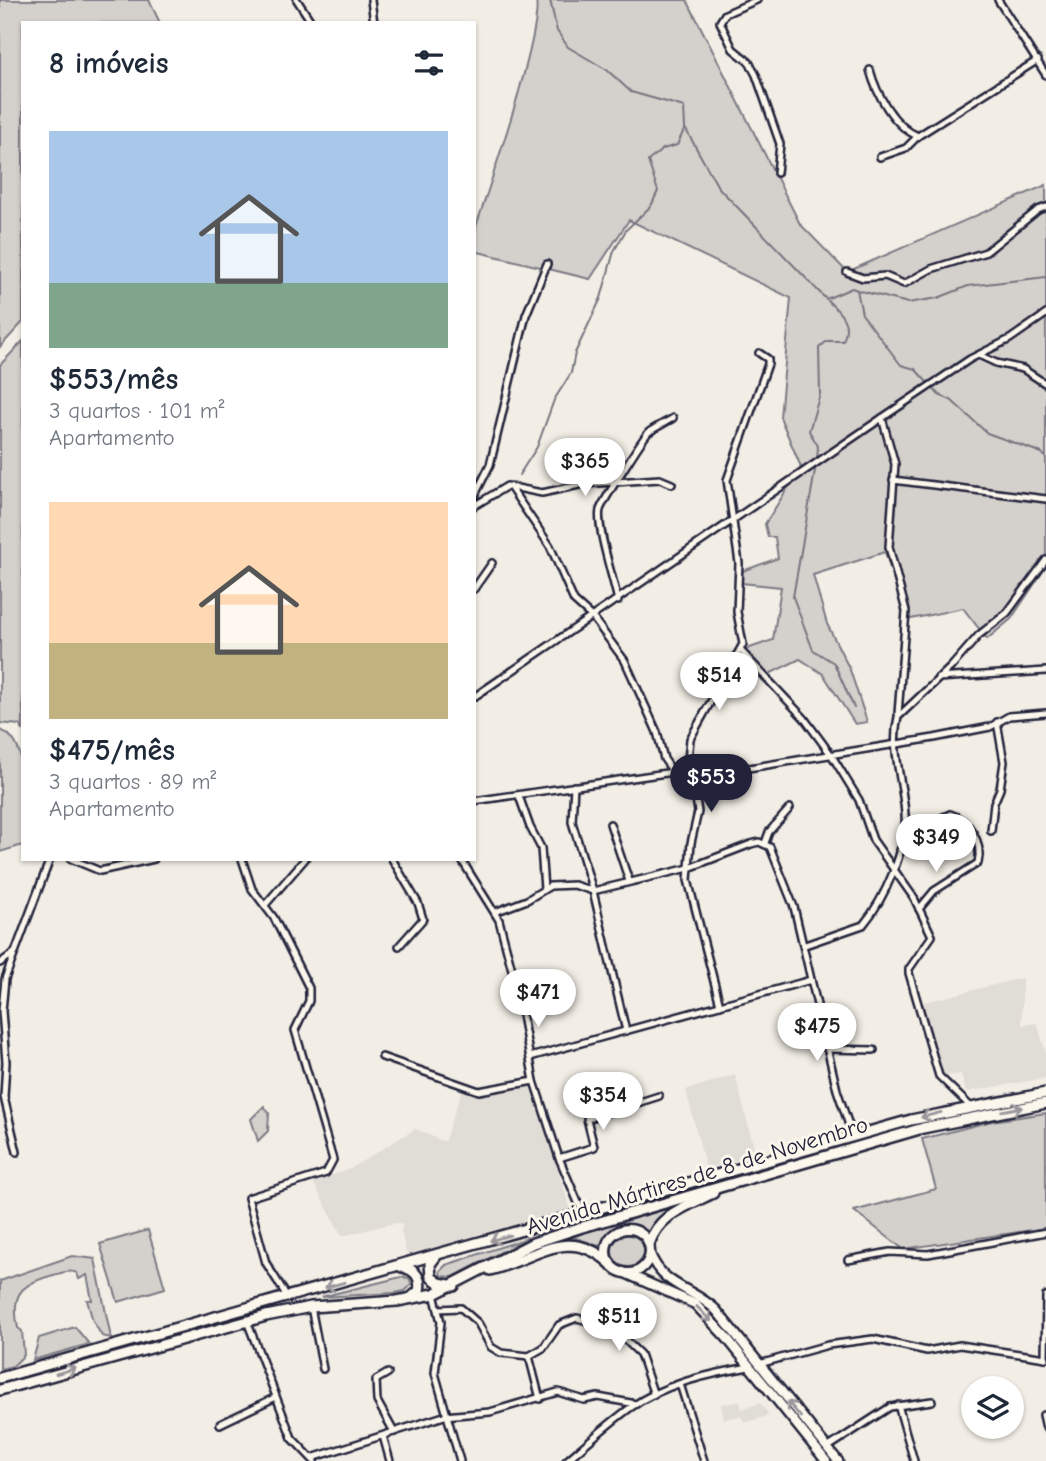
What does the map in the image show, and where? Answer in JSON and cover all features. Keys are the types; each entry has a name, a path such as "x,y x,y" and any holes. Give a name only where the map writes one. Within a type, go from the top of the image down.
{"main road":[{"name":"Avenida Mártires de 8 de Novembro","path":"0,1378 970,1106 1046,1093"},
{"name":"Avenida Mártires de 8 de Novembro","path":"0,1390 247,1321 311,1307 410,1299 434,1294 455,1286 516,1252 552,1237 923,1128 1046,1103"},
{"path":"650,1249 656,1228 666,1217 733,1182"},
{"path":"481,1272 513,1264 565,1244 589,1246 610,1263"},
{"path":"438,1256 430,1264 431,1277 439,1283 455,1286"},
{"path":"401,1266 413,1271 420,1280 419,1291 410,1299"}],"street":[{"path":"297,0 311,21"},
{"path":"371,0 374,21"},
{"path":"757,0 725,14 720,22 733,49 749,62 756,75 780,144 777,173"},
{"path":"998,0 1046,75"},
{"path":"880,157 906,148 918,136 1038,60"},
{"path":"870,69 878,91 895,117 918,136"},
{"path":"847,272 863,278 885,276 904,284 931,269 986,251 1038,210 1046,207"},
{"path":"476,493 490,465 526,315 547,264"},
{"path":"476,696 882,418 979,355 1010,340 1046,314"},
{"path":"720,1005 688,880 691,843 698,812 693,777 687,769 690,739 743,644 737,612 739,563 727,480 768,363 768,359 759,353"},
{"path":"979,355 1023,369 1046,384"},
{"path":"618,601 600,522 600,510 618,483 634,450 648,433 673,418"},
{"path":"805,945 863,925 895,870 905,813 895,742 906,611 889,547 893,480 891,444 882,418"},
{"path":"476,505 501,488 510,487 542,493 584,484 660,479 672,484"},
{"path":"893,480 1046,499"},
{"path":"510,487 550,547 568,590 625,661 657,732 664,759 673,772"},
{"path":"898,716 979,635 1007,612 1046,560"},
{"path":"476,586 492,563"},
{"path":"741,651 804,718 832,756 859,800 873,840 919,908 932,936 909,969 909,974 939,1076 970,1106"},
{"path":"938,678 1046,671"},
{"path":"693,777 832,756 895,742 934,738 989,727 1009,716 1046,713"},
{"path":"991,831 994,803 1000,789 1004,762 998,722"},
{"path":"476,801 687,769"},
{"path":"574,786 571,815 593,891 626,1031"},
{"path":"519,796 541,848 544,889"},
{"path":"765,843 769,832 790,808"},
{"path":"899,850 917,841 941,818 950,814 968,825 974,833 978,863 940,886 919,908"},
{"path":"610,824 629,881"},
{"path":"495,912 527,900 544,889 574,885 593,891 689,868 751,844 765,843 770,847 789,895 805,945 811,981 853,1138"},
{"path":"17,1152 4,1097 2,1011 5,979 49,861"},
{"path":"76,861 100,871 144,861"},
{"path":"243,861 252,889 265,905 309,988 309,1001 295,1030 318,1119 332,1160 326,1172 248,1198 266,1264 288,1298"},
{"path":"265,905 303,861"},
{"path":"393,861 418,903 423,919 399,946"},
{"path":"462,861 495,912 518,993 534,1081 559,1158 583,1214"},
{"path":"0,963 14,953"},
{"path":"530,1058 811,981"},
{"path":"828,1049 874,1050"},
{"path":"382,1057 479,1091 534,1081"},
{"path":"559,1158 594,1147 587,1119 659,1096"},
{"path":"825,1461 695,1304 622,1272 610,1263 607,1247 619,1231 635,1230 650,1249 658,1270 669,1282 704,1298 838,1461"},
{"path":"848,1260 890,1252 928,1254 1046,1232"},
{"path":"622,1272 640,1269 650,1249"},
{"path":"434,1294 441,1322 435,1373 444,1416 460,1461"},
{"path":"760,1364 840,1342 873,1339 927,1351 960,1345 1045,1358 1046,1296"},
{"path":"311,1307 323,1369"},
{"path":"438,1308 461,1308 478,1323 496,1352 529,1356 544,1348 559,1325 568,1320 576,1318 613,1328 640,1354 654,1395"},
{"path":"247,1321 274,1398 292,1438 313,1460 444,1416 489,1412 562,1392 584,1400 598,1397 636,1404"},
{"path":"529,1356 540,1399"},
{"path":"566,1461 636,1404 680,1384 749,1367"},
{"path":"388,1373 376,1380 376,1396 394,1432"},
{"path":"680,1384 704,1461"},
{"path":"220,1424 274,1398"},
{"path":"827,1448 877,1413 898,1405 932,1401"},
{"path":"898,1405 914,1461"},
{"path":"1043,1415 1046,1428"},
{"path":"383,1436 390,1461"}],"shaded area":[{"path":"0,0 149,0 159,21 21,21 21,324 0,347"},
{"path":"536,0 687,0 800,224 847,272 1046,185 1046,567 1011,619 987,639 963,608 906,620 885,552 813,575 827,624 850,670 867,722 855,724 823,674 800,659 763,677 741,651 773,640 781,587 741,583 740,572 778,558 775,537 768,537 765,524 801,467 780,417 791,298 629,220 590,279 476,251 476,227 523,77 536,18"},
{"path":"21,343 21,727 0,723 0,365"},
{"path":"0,730 11,737 21,759 21,846 0,852"},
{"path":"1022,978 1022,1025 1037,1023 1046,1053 1046,1078 966,1092 961,1074 943,1076 921,1003"},
{"path":"735,1075 756,1155 706,1169 686,1090"},
{"path":"530,1085 570,1208 407,1255 401,1231 403,1224 395,1223 342,1236 313,1182 350,1169 415,1129 444,1142 462,1091 481,1096"},
{"path":"264,1106 269,1113 268,1131 258,1141 251,1119"},
{"path":"1046,1113 1046,1228 903,1249 854,1211 936,1189 922,1139 992,1121"},
{"path":"674,1207 656,1220 648,1233 632,1225 620,1226 599,1246 576,1238 529,1253 583,1233"},
{"path":"148,1230 165,1288 118,1302 100,1244"},
{"path":"628,1235 639,1240 644,1251 639,1262 628,1267 617,1262 612,1251 617,1240"},
{"path":"528,1238 453,1277 441,1276 440,1271 446,1265"},
{"path":"72,1256 95,1259 111,1338 102,1336 93,1321 87,1300 92,1300 87,1275 79,1279 77,1273 64,1272 31,1283 20,1293 16,1317 18,1328 22,1331 24,1355 13,1366 0,1369 0,1281"},
{"path":"401,1277 409,1278 412,1284 405,1291 321,1297"},
{"path":"75,1327 89,1344 33,1360 39,1338"},
{"path":"740,1402 742,1409 760,1403 769,1415 745,1423 740,1416 724,1419 721,1404"}],"waterway":[{"path":"519,475 537,447 554,400 571,373 575,353 601,298 614,251 626,230 651,206 658,191 648,161 663,149 677,145 685,128 684,107 631,92 607,70 568,47 557,31 550,0"},
{"path":"685,128 718,187 826,299 852,288 857,290 862,314 901,365 915,369 939,395 951,400 987,433 1042,453 1046,458"},
{"path":"857,290 908,303 938,298 968,286 1046,277"},
{"path":"817,459 818,446 809,431 820,394 819,348 827,341 843,341 846,329 840,314 828,301"},
{"path":"816,465 793,597 813,650 834,663 854,708"}]}
